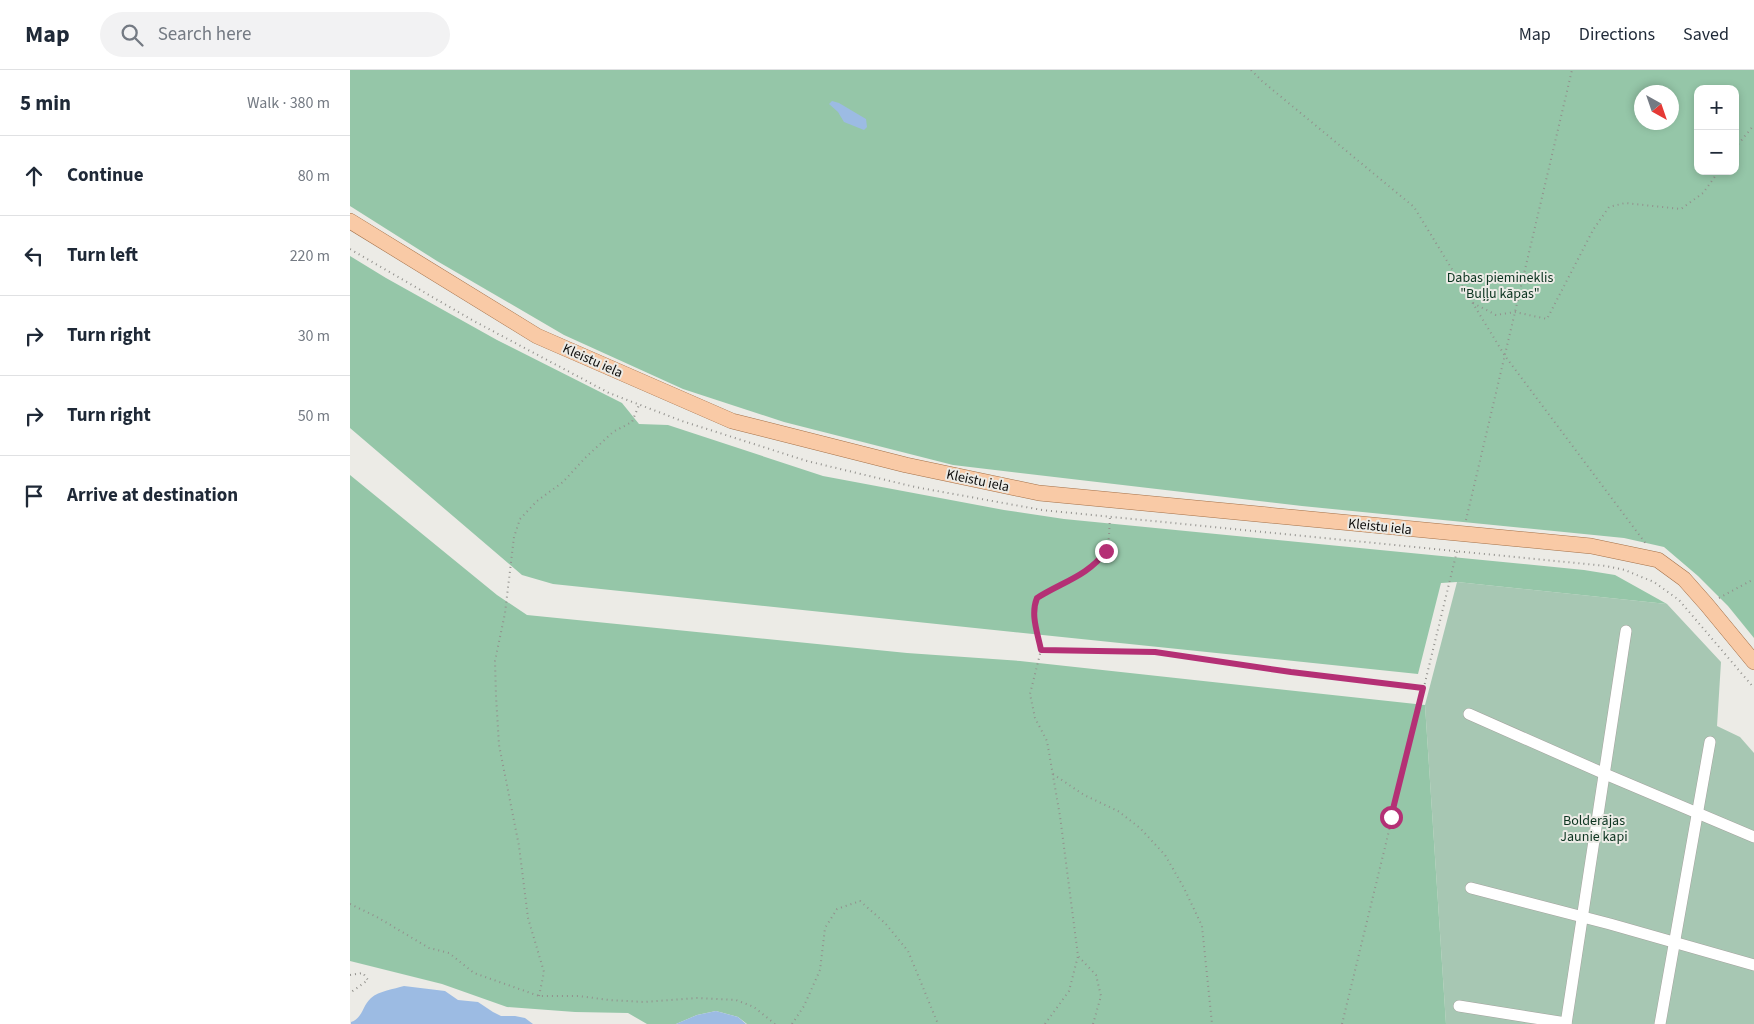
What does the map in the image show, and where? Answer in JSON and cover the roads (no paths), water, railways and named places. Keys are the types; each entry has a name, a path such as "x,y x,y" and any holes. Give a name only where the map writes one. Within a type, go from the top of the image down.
{"main road":[{"name":"Kleistu iela","path":"350,222 537,336 732,421 906,465 1039,493 1591,546 1658,560 1684,579 1754,662"}],"lane":[{"path":"1459,1006 1566,1023 1626,631"},
{"path":"1469,714 1604,774 1754,837"},
{"path":"1660,1024 1710,742"},
{"path":"1470,888 1610,924 1754,965"}],"water":[{"path":"832,101 839,103 866,119 867,127 864,130 844,122 838,112 829,104"},
{"path":"404,986 445,991 458,1000 478,1002 501,1016 525,1018 533,1024 351,1024 351,1022 358,1018 371,998 382,992"},
{"path":"716,1011 738,1017 746,1024 676,1024 697,1015"}],"park label":[{"name":"Dabas piemineklis \"Buļļu kāpas\"","path":"1500,286"},
{"name":"Bolderājas Jaunie kapi","path":"1594,828"}]}
